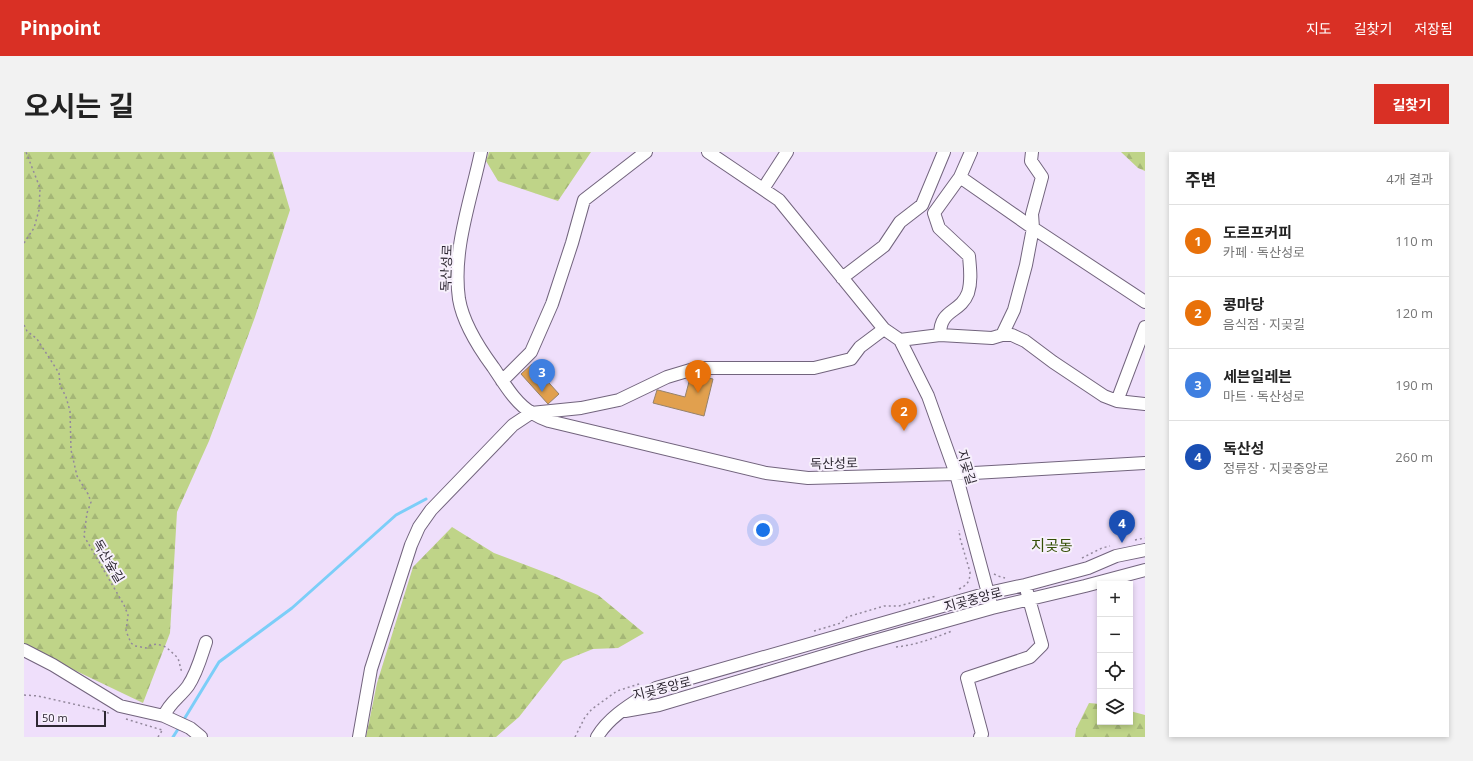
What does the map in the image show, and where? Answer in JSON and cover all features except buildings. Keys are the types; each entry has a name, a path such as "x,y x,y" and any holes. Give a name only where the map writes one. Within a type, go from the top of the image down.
{"street":[{"name":"독산성로","path":"481,152 466,213 461,243 458,269 460,300 467,322 482,351 502,381 520,404 531,413 549,421 766,473 808,478 956,474 1145,463"},
{"path":"502,381 531,352 552,304 584,200 646,152"},
{"path":"708,152 779,200 884,330 900,340 940,336 992,338 1002,335 1012,335 1025,341 1053,362 1104,396 1117,401 1145,404"},
{"path":"763,189 787,152"},
{"path":"842,278 884,246 900,222 922,205 944,152"},
{"path":"940,336 940,325 948,314 960,306 968,293 971,276 969,256 939,228 934,213 960,177 971,152"},
{"path":"1002,335 1014,310 1026,265 1033,228 1032,214 1042,178 1031,161 1032,152"},
{"path":"960,177 1033,228 1145,302"},
{"path":"1117,401 1145,327"},
{"path":"359,737 371,669 411,545 431,510 513,426 531,413 581,408 619,400 667,377 697,368 814,368 852,359 860,346 884,330"},
{"name":"지곶길","path":"900,340 928,396 956,474 992,608"},
{"name":"지곶중앙로","path":"622,711 656,688 988,594 1088,568 1116,556 1145,550"},
{"name":"지곶중앙로","path":"622,711 659,705 864,644 992,608 1145,570"},
{"path":"980,737 982,734 967,678 1030,657 1042,645 1025,585"},
{"path":"169,718 167,708 188,686 198,666 206,642"},
{"path":"24,650 53,665 120,706 169,718 190,728 201,737"},
{"path":"598,737 604,726 622,711"}],"path":[{"path":"24,243 34,228 39,210 40,188 26,152"},
{"name":"독산숲길","path":"24,326 37,339 59,373 60,385 66,397 70,411 71,450 77,476 91,502 87,513 84,536 124,605 128,615 126,631 131,643 141,648 146,648 156,644 166,647 178,658 188,686"},
{"path":"958,590 966,586 970,578 970,572 959,530"},
{"path":"1129,542 1145,538"},
{"path":"1080,559 1102,548 1115,545"},
{"path":"991,571 998,576 1008,578"},
{"path":"24,695 46,698 112,714"},
{"path":"124,718 162,730"}],"green space":[{"path":"24,152 273,152 290,210 255,317 209,441 177,512 170,633 143,703 24,646"},
{"path":"489,152 591,152 558,201 498,181 486,161"},
{"path":"1121,152 1145,152 1145,171 1138,168"},
{"path":"452,527 494,553 552,575 598,595 644,633 618,648 593,649 563,661 519,717 496,737 366,737 377,683 413,567"},
{"path":"1089,703 1097,704 1097,725 1133,725 1133,712 1145,715 1145,737 1075,737 1076,729"}],"waterway":[{"path":"183,721 219,662 292,608 396,515 426,499"},
{"path":"173,737 180,726"}],"place":[{"name":"세븐일레븐","path":"542,392"},
{"name":"도르프커피","path":"698,393"},
{"name":"콩마당","path":"904,431"},
{"name":"독산성","path":"1122,543"}],"district":[{"name":"지곶동","path":"1052,545"}]}
